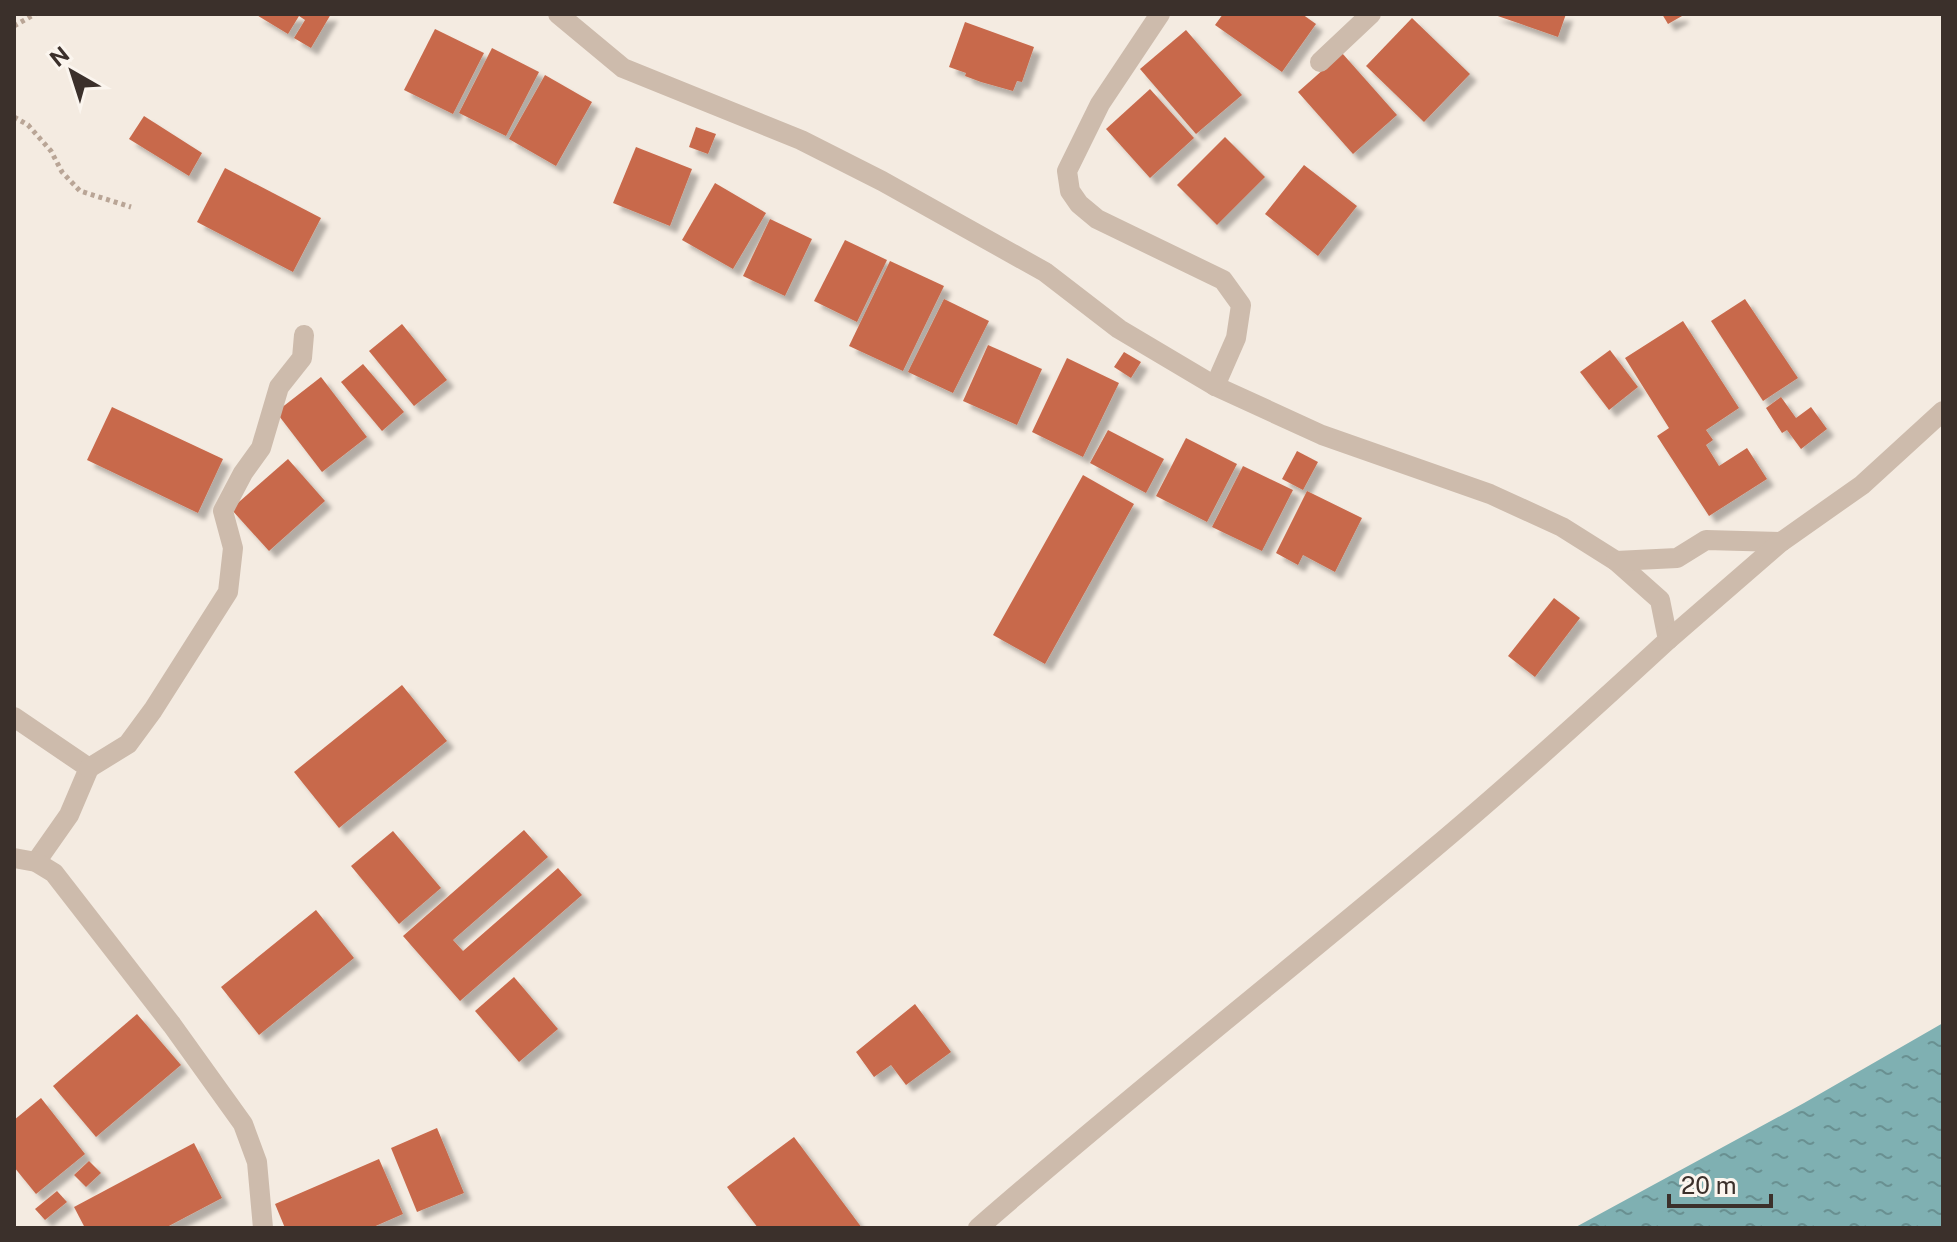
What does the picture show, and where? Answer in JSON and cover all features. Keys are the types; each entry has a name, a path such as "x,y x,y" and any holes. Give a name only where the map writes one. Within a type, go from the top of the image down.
{"street":[{"path":"558,14 623,68 801,140 882,181 1045,272 1119,329 1215,386 1322,435 1490,494 1562,527 1616,561 1660,600 1668,640"},
{"path":"1160,14 1100,104 1067,171 1070,191 1079,204 1097,219 1223,280 1241,305 1236,338 1215,386"},
{"path":"1320,62 1371,14"},
{"path":"36,862 69,815 89,768 128,744 228,592 233,548 223,511 243,473 261,448 279,387 302,358 304,335"},
{"path":"978,1228 1208,1032 1432,850 1781,542 1862,485 1943,411"},
{"path":"1616,561 1677,558 1706,540 1781,542"},
{"path":"14,717 89,768"},
{"path":"14,858 36,862 54,873 172,1025 243,1124 257,1162 263,1228"}],"path":[{"path":"14,26 35,14"},
{"path":"14,117 36,134 51,151 62,172 80,191 131,207"}],"water":[{"path":"1943,1023 1943,1228 1574,1228 1804,1103"}],"building":[{"path":"255,14 331,14 311,48 294,38 305,20 299,16 288,34"},
{"path":"1223,14 1302,14 1316,24 1282,72 1215,25"},
{"path":"1492,14 1566,14 1558,37"},
{"path":"1662,14 1681,14 1682,16 1668,24"},
{"path":"1412,18 1470,74 1424,122 1366,66"},
{"path":"965,22 1034,47 1022,82 1017,81 1013,91 965,76 966,73 949,67"},
{"path":"435,29 484,53 453,114 404,90"},
{"path":"1186,30 1242,95 1196,134 1140,69"},
{"path":"492,48 539,72 506,136 459,113"},
{"path":"1342,53 1397,115 1353,154 1298,92"},
{"path":"545,75 592,102 556,166 509,139"},
{"path":"1150,89 1194,138 1150,178 1106,129"},
{"path":"144,116 202,153 189,176 129,139"},
{"path":"696,127 716,134 708,154 689,147"},
{"path":"1225,137 1265,177 1217,225 1177,185"},
{"path":"636,147 692,169 670,226 613,203"},
{"path":"1304,165 1357,206 1318,256 1265,214"},
{"path":"225,168 321,218 293,272 197,222"},
{"path":"715,183 766,213 733,269 682,240"},
{"path":"770,219 812,239 785,296 743,276"},
{"path":"845,240 887,260 857,322 814,301"},
{"path":"890,261 944,286 903,371 849,346"},
{"path":"944,299 989,321 953,393 908,372"},
{"path":"1745,299 1798,378 1763,401 1711,321"},
{"path":"1683,321 1739,408 1706,430 1713,440 1706,445 1719,466 1747,448 1767,479 1709,516 1657,436 1669,428 1625,358"},
{"path":"402,324 447,380 414,406 369,351"},
{"path":"988,345 1042,369 1017,425 963,401"},
{"path":"1610,350 1638,387 1609,410 1580,372"},
{"path":"1124,352 1141,362 1131,378 1114,367"},
{"path":"1067,358 1119,383 1083,457 1032,432"},
{"path":"363,364 404,412 382,431 341,382"},
{"path":"321,377 367,437 322,472 276,412"},
{"path":"1781,397 1796,418 1811,407 1827,429 1801,449 1787,430 1782,433 1766,408"},
{"path":"112,407 223,459 198,513 87,460"},
{"path":"1108,430 1164,459 1146,493 1090,463"},
{"path":"1186,438 1237,464 1207,522 1156,496"},
{"path":"1297,451 1318,462 1303,490 1282,479"},
{"path":"288,459 325,501 269,551 231,509"},
{"path":"1243,466 1293,490 1262,551 1212,527"},
{"path":"1083,475 1134,504 1045,664 993,635"},
{"path":"1307,491 1362,518 1335,572 1303,555 1298,565 1276,553"},
{"path":"1554,598 1580,618 1535,677 1508,656"},
{"path":"402,685 447,741 339,828 294,772"},
{"path":"524,830 548,857 453,940 463,951 558,868 582,895 460,1001 403,936"},
{"path":"393,831 441,888 399,924 351,866"},
{"path":"316,910 354,958 259,1035 221,987"},
{"path":"514,977 558,1029 519,1062 475,1011"},
{"path":"915,1004 951,1052 906,1085 891,1065 874,1077 856,1052"},
{"path":"137,1014 181,1065 96,1137 53,1086"},
{"path":"41,1098 85,1154 36,1194 14,1167 14,1120"},
{"path":"437,1128 464,1193 417,1212 391,1148"},
{"path":"794,1137 862,1228 758,1228 727,1187"},
{"path":"194,1143 222,1198 165,1228 85,1228 74,1207"},
{"path":"379,1159 403,1214 371,1228 285,1228 275,1204"},
{"path":"89,1161 101,1173 86,1187 74,1175"},
{"path":"57,1191 67,1202 45,1220 35,1209"}]}
